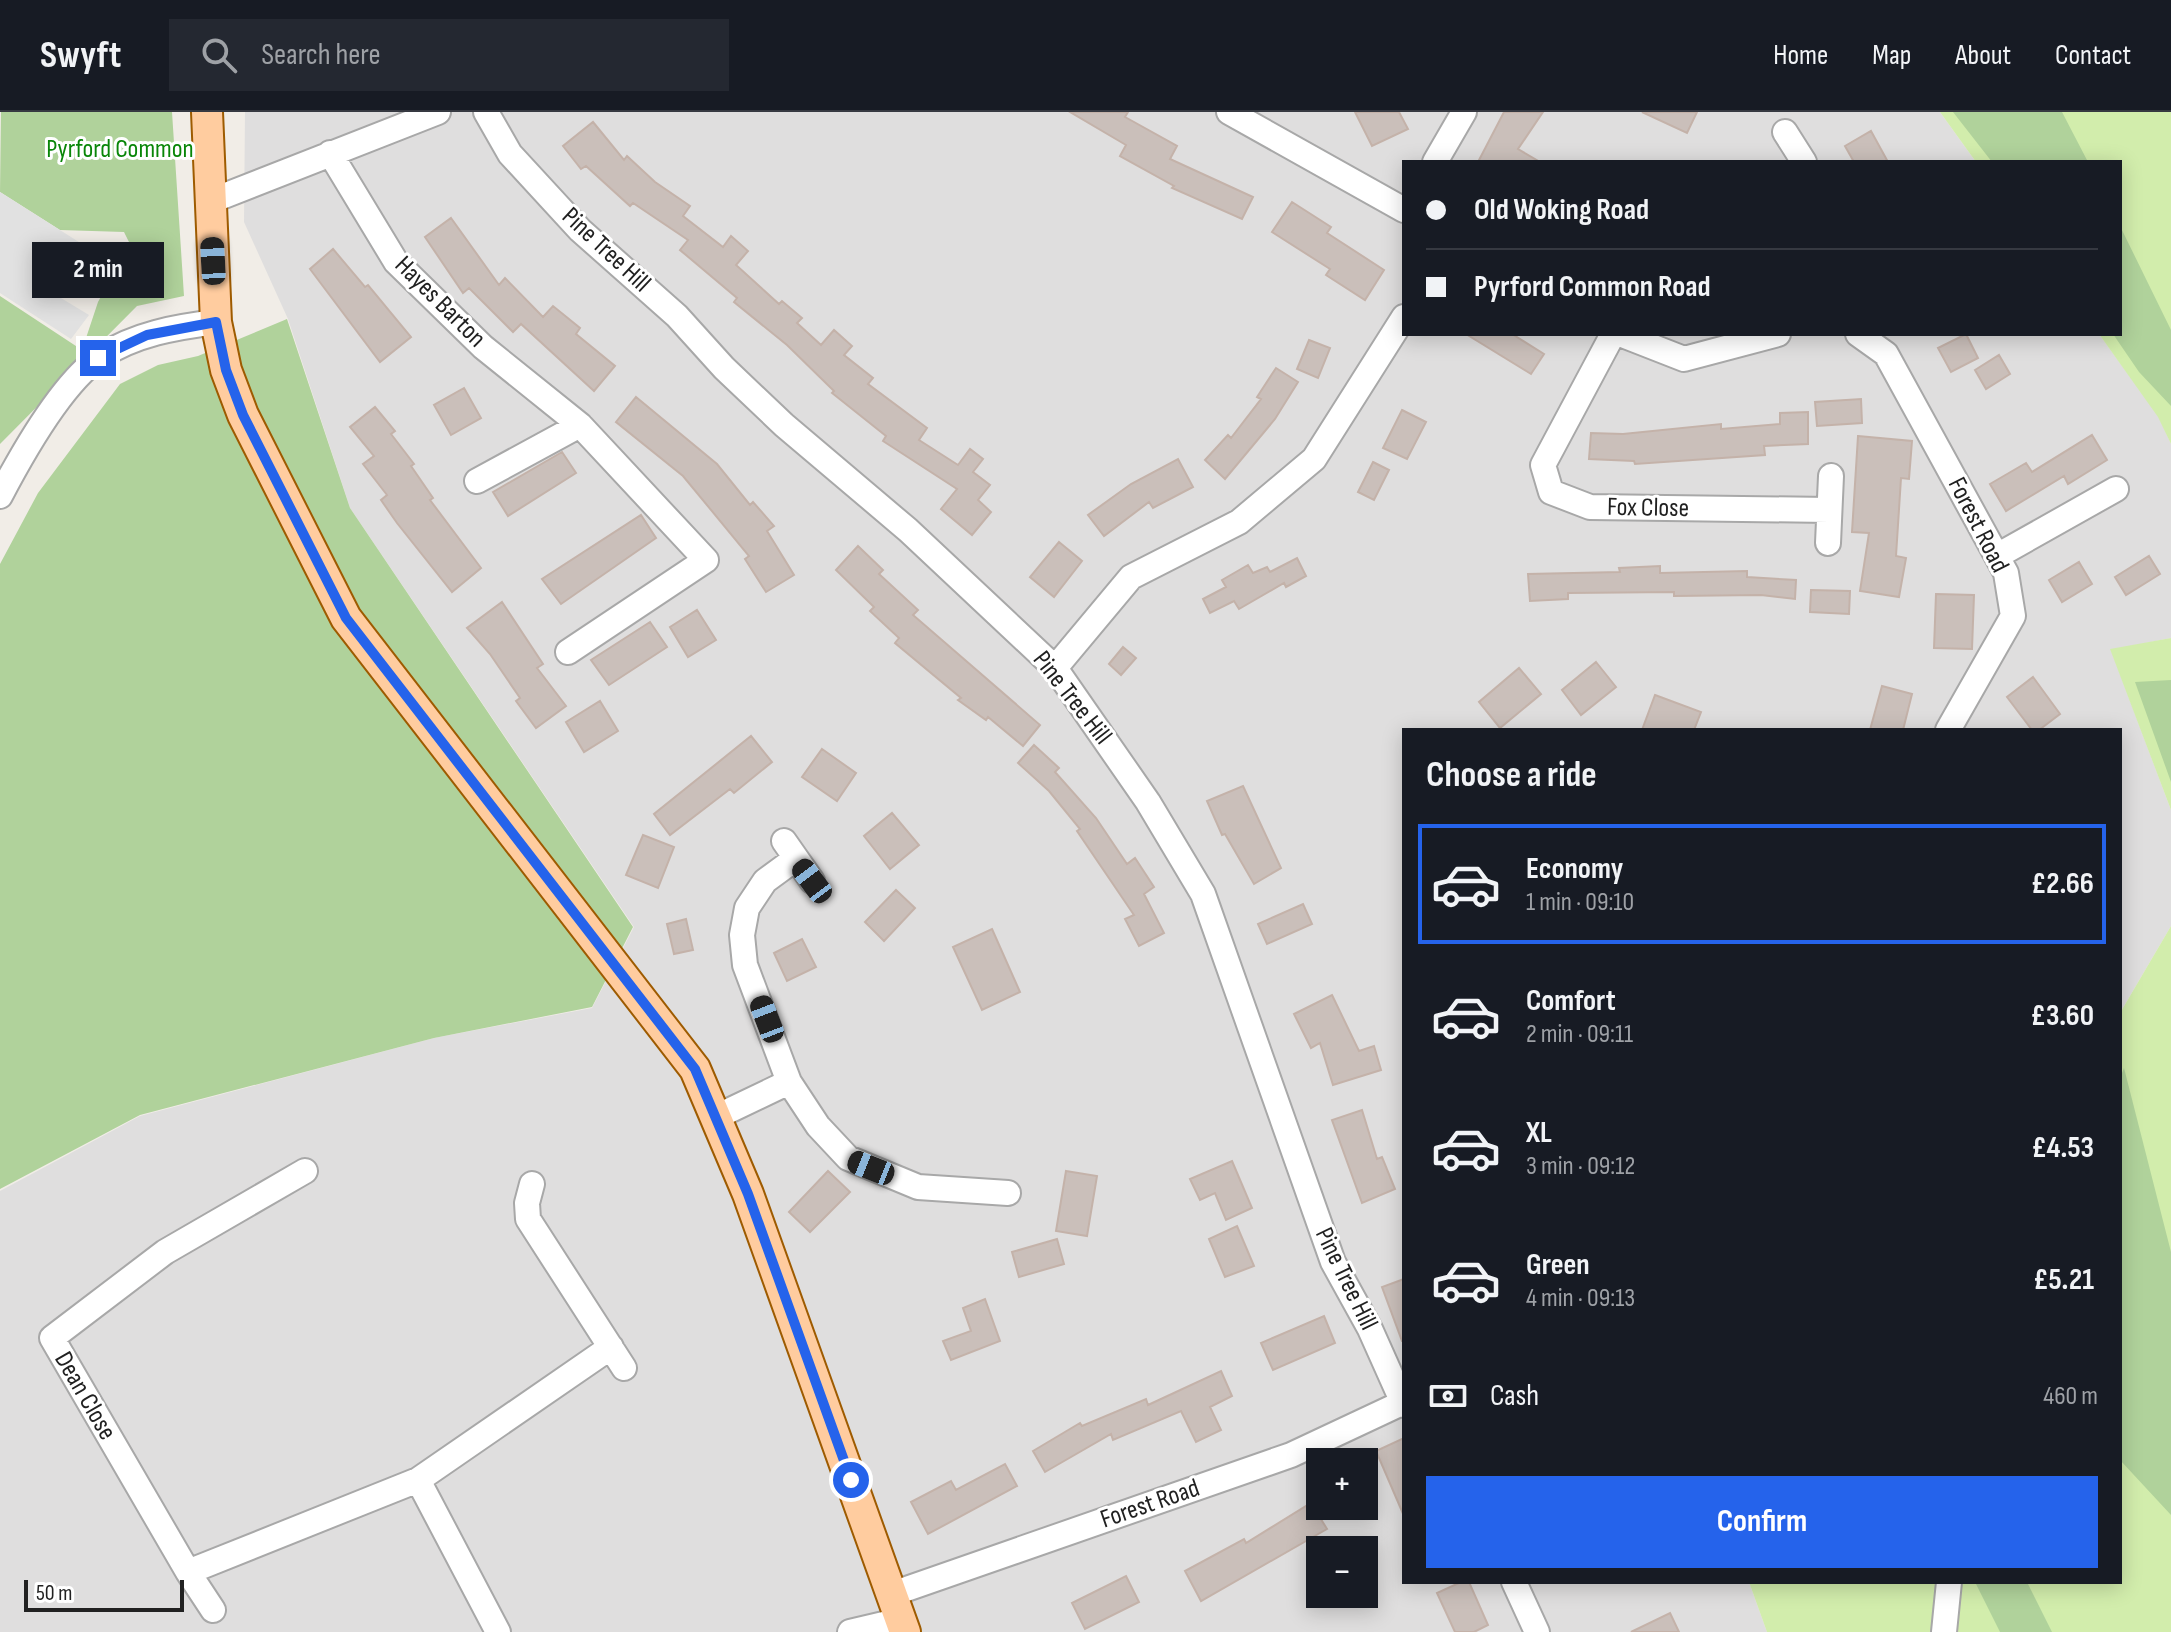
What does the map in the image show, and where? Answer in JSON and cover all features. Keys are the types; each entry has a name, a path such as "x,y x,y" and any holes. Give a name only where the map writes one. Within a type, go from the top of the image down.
{"main road":[{"path":"207,112 216,322 226,370 243,415 346,618 695,1069 718,1116 899,1615"}],"street":[{"path":"211,201 438,112"},
{"name":"Pine Tree Hill","path":"486,112 510,154 580,230 677,316 724,368 784,425 908,530 1055,668 1148,802 1203,894 1333,1262 1370,1329 1402,1402"},
{"path":"1229,112 1402,209"},
{"path":"1436,160 1464,112"},
{"path":"1785,132 1803,160"},
{"name":"Hayes Barton","path":"330,153 396,262 483,347 580,425 706,560 568,652"},
{"path":"1055,668 1131,577 1239,522 1314,459 1402,320"},
{"path":"0,496 64,394 98,358 147,335 216,322"},
{"name":"Fox Close","path":"1612,336 1543,465 1551,492 1590,507 1829,510"},
{"path":"1625,336 1684,359 1770,336"},
{"name":"Forest Road","path":"1861,336 1886,354 2006,573 2013,616 1957,726"},
{"path":"477,481 580,425"},
{"path":"1828,543 1831,476"},
{"path":"1997,556 2116,489"},
{"path":"812,881 790,850 747,908 742,935 745,965 789,1082 818,1126 848,1158 918,1187 1008,1193"},
{"path":"718,1116 789,1082"},
{"name":"Dean Close","path":"213,1610 52,1338 165,1252 305,1171"},
{"path":"188,1572 418,1480 618,1357 528,1219 527,1203 532,1184"},
{"name":"Forest Road","path":"899,1615 1291,1455 1402,1404"},
{"path":"418,1480 498,1632"},
{"path":"1515,1584 1537,1632"},
{"path":"1944,1632 1949,1584"},
{"path":"850,1632 899,1615"}],"shaded area":[{"path":"245,112 1940,112 1975,160 1402,160 1402,336 2100,336 2159,417 2171,444 2171,638 2111,650 2171,810 2171,926 2122,1010 2122,728 1402,728 1402,1584 1750,1584 1767,1632 0,1632 0,1191 140,1116 434,1038 592,1008 634,927 350,508 288,319 244,222"},
{"path":"0,192 82,244 51,292 89,315 71,339 0,293"}],"green space":[{"name":"Pyrford Common","path":"1,112 172,112 184,296 137,306 0,444 0,296 82,350 98,302 130,244 124,232 60,230 0,192"},
{"path":"1940,112 2171,112 2171,444 2158,417 2100,336 2122,336 2122,160 1975,160"},
{"path":"1953,112 2062,112 2087,160 1990,160"},
{"path":"2122,230 2171,330 2171,406 2139,372 2114,336 2122,336"},
{"path":"287,319 350,508 633,927 592,1007 434,1038 140,1115 0,1189 0,564 38,493 120,384 158,365 198,356"},
{"path":"2171,638 2171,810 2110,649"},
{"path":"2171,680 2171,782 2135,682"},
{"path":"2171,926 2171,1632 1767,1632 1750,1584 2122,1584 2122,1010"},
{"path":"2124,1068 2171,1252 2171,1515 2122,1462"},
{"path":"1976,1584 2028,1584 2052,1632 2000,1632"}],"building":[{"path":"1070,112 1128,112 1125,117 1177,146 1170,159 1253,197 1242,219 1172,188 1174,186 1120,156 1126,145"},
{"path":"1355,112 1399,112 1408,129 1372,146"},
{"path":"1504,112 1543,112 1518,149 1537,160 1479,160"},
{"path":"1642,112 1697,112 1687,133"},
{"path":"593,122 624,160 627,156 655,182 690,206 683,216 723,247 731,236 748,251 736,265 779,304 782,301 802,318 797,323 821,345 834,330 852,346 844,355 873,378 868,384 927,428 919,440 958,465 970,449 983,459 973,472 990,485 978,500 991,512 972,535 941,509 957,489 883,441 886,436 832,393 834,391 787,345 734,302 737,298 680,250 688,240 633,203 630,206 586,166 581,169 563,146"},
{"path":"1871,131 1887,160 1853,160 1845,146"},
{"path":"1292,202 1331,227 1327,233 1384,270 1365,300 1326,275 1330,269 1272,232"},
{"path":"451,218 499,285 505,278 543,317 553,306 580,328 576,334 615,366 594,391 521,324 513,332 469,288 463,293 425,237"},
{"path":"333,249 411,337 380,362 310,269"},
{"path":"1469,336 1515,336 1544,354 1531,374"},
{"path":"1967,336 1978,358 1951,372 1938,348"},
{"path":"1309,340 1330,348 1318,378 1297,369"},
{"path":"1999,355 2010,374 1986,389 1975,370"},
{"path":"1276,368 1298,382 1275,419 1225,479 1205,460 1228,435 1231,438 1261,399 1257,397"},
{"path":"464,388 481,418 451,435 434,405"},
{"path":"636,397 717,464 750,505 753,502 774,526 767,531 794,575 766,592 745,559 749,556 683,476 616,422"},
{"path":"1861,399 1862,423 1817,426 1815,402"},
{"path":"375,407 395,431 391,434 414,464 411,466 433,498 430,500 481,568 452,592 381,500 387,495 363,464 374,456 350,427"},
{"path":"1402,410 1426,422 1407,459 1383,448"},
{"path":"1808,412 1808,444 1764,446 1765,455 1635,464 1634,461 1589,459 1591,433 1623,434 1721,424 1721,429 1780,424 1780,413"},
{"path":"2092,435 2107,460 2068,484 2064,476 2006,511 1990,484 2026,463 2032,472"},
{"path":"1858,436 1912,441 1909,479 1901,478 1896,556 1906,558 1899,597 1860,591 1869,533 1852,532"},
{"path":"562,452 576,473 508,516 493,492"},
{"path":"1178,459 1193,487 1153,508 1149,502 1104,536 1088,515 1131,484"},
{"path":"1373,462 1389,470 1374,500 1358,492"},
{"path":"641,515 656,538 561,604 542,579"},
{"path":"1059,542 1082,561 1054,597 1030,577"},
{"path":"858,546 883,570 879,574 918,610 913,615 1040,725 1023,746 988,717 986,720 958,700 961,698 895,643 899,638 870,611 874,607 836,570"},
{"path":"2149,556 2160,574 2126,595 2115,577"},
{"path":"1297,558 1306,576 1286,587 1284,583 1239,609 1234,601 1210,613 1203,599 1226,587 1222,580 1248,565 1253,573 1267,567 1270,572"},
{"path":"2079,562 2092,584 2062,602 2049,580"},
{"path":"1660,566 1660,573 1747,571 1747,577 1796,580 1795,599 1761,595 1674,596 1674,592 1568,593 1568,599 1530,601 1528,574 1620,572 1619,568"},
{"path":"1811,590 1850,591 1849,614 1810,612"},
{"path":"1936,594 1974,595 1972,649 1934,648"},
{"path":"502,602 543,664 537,668 566,706 536,728 516,701 520,698 490,654 467,628"},
{"path":"697,610 716,640 688,657 670,627"},
{"path":"650,622 667,647 609,685 591,660"},
{"path":"1123,647 1136,658 1121,675 1109,664"},
{"path":"1596,662 1616,687 1581,715 1562,690"},
{"path":"1519,668 1541,694 1500,728 1479,702"},
{"path":"2033,677 2060,714 2042,728 2030,728 2007,697"},
{"path":"1882,686 1912,694 1904,728 1871,728"},
{"path":"1655,695 1701,712 1695,728 1643,728"},
{"path":"600,701 618,731 584,752 566,722"},
{"path":"751,736 772,762 734,793 730,789 670,835 654,814"},
{"path":"1034,745 1059,768 1055,772 1096,818 1127,864 1135,858 1154,887 1144,894 1164,933 1139,946 1125,919 1134,915 1077,831 1080,829 1049,791 1018,763"},
{"path":"822,749 856,773 837,801 802,777"},
{"path":"1243,786 1281,868 1254,884 1225,834 1222,835 1207,801"},
{"path":"892,813 919,845 890,869 864,836"},
{"path":"643,835 674,847 658,888 626,875"},
{"path":"896,890 915,908 884,941 865,922"},
{"path":"1303,904 1312,924 1267,944 1258,924"},
{"path":"686,919 693,950 674,954 667,924"},
{"path":"992,929 1020,992 982,1010 953,947"},
{"path":"802,939 816,967 787,981 774,953"},
{"path":"1332,995 1359,1051 1374,1046 1381,1070 1333,1085 1320,1043 1311,1048 1294,1014"},
{"path":"1362,1110 1377,1159 1382,1157 1395,1189 1362,1203 1332,1120"},
{"path":"1232,1161 1252,1208 1226,1220 1215,1193 1200,1200 1190,1179"},
{"path":"828,1171 850,1192 810,1232 789,1212"},
{"path":"1066,1171 1097,1176 1087,1236 1056,1231"},
{"path":"1237,1226 1254,1266 1225,1277 1209,1239"},
{"path":"1057,1239 1064,1264 1019,1277 1012,1252"},
{"path":"1402,1280 1402,1341 1382,1287"},
{"path":"985,1299 1000,1341 951,1360 943,1341 971,1331 963,1308"},
{"path":"1324,1316 1335,1343 1273,1370 1261,1343"},
{"path":"1221,1371 1232,1396 1210,1407 1221,1430 1196,1442 1181,1411 1113,1440 1111,1434 1045,1472 1033,1451 1080,1423 1082,1426 1146,1399 1148,1405"},
{"path":"1402,1439 1402,1511 1378,1450"},
{"path":"1005,1464 1017,1486 928,1534 911,1502 951,1481 956,1490"},
{"path":"1306,1506 1306,1520 1321,1520 1327,1529 1315,1536 1306,1536 1306,1541 1201,1601 1185,1571 1244,1539 1246,1543"},
{"path":"1126,1576 1139,1602 1085,1629 1072,1603"},
{"path":"1457,1584 1470,1584 1488,1625 1474,1632 1455,1632 1437,1593"},
{"path":"1670,1613 1679,1632 1631,1632"}],"route":[{"path":"98,358 147,335 171,328 216,322 226,370 243,415 346,618 375,660 695,1069 718,1116 748,1194 851,1480"}]}
